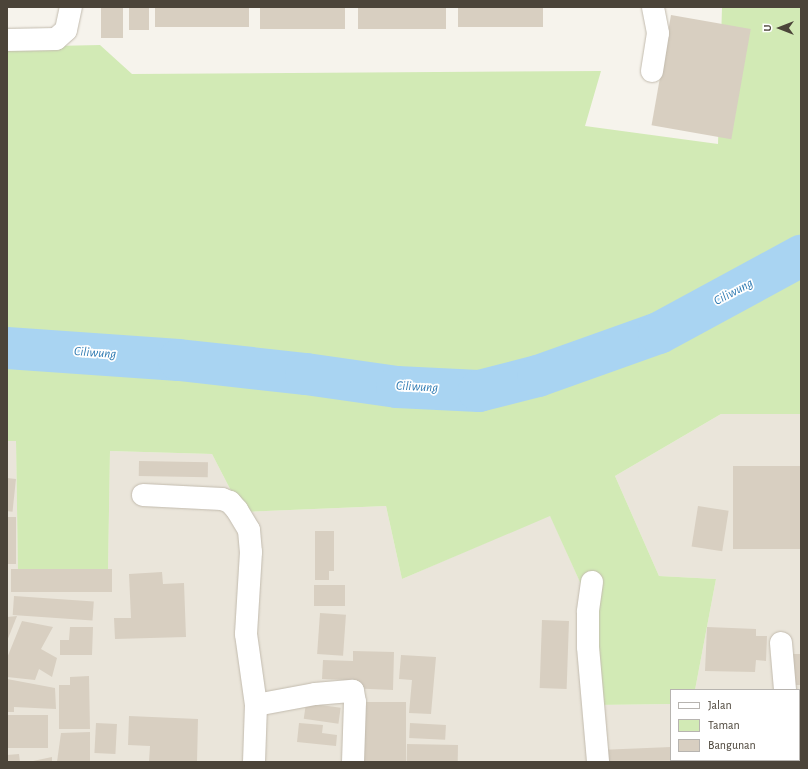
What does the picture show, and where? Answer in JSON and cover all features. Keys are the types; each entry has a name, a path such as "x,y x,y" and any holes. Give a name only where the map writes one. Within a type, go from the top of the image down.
{"street":[{"path":"652,71 658,33 653,7"},
{"path":"7,40 56,39 66,30 71,10"},
{"path":"143,495 222,499 237,510 249,530 251,552 246,634 256,706 254,762"},
{"path":"592,582 588,612 588,647 598,762"},
{"path":"781,642 785,689"},
{"path":"256,706 315,694 353,692 355,702 353,762"}],"shaded area":[{"path":"721,414 801,414 801,762 7,762 7,441 16,440 18,573 108,571 110,451 212,454 242,512 386,506 402,579 550,515 594,613 597,705 670,704 670,761 800,761 800,689 695,689 716,579 659,576 615,476"}],"green space":[{"path":"722,7 801,7 801,414 721,414 615,476 659,576 716,579 695,689 670,689 670,704 597,705 594,613 550,516 402,579 386,506 242,512 212,454 110,451 108,571 18,574 16,441 7,441 7,47 100,45 132,74 601,71 585,126 718,144"}],"building":[{"path":"101,7 123,7 123,38 101,38"},
{"path":"129,7 149,7 149,30 129,30"},
{"path":"155,7 249,7 249,27 155,27"},
{"path":"260,7 345,7 345,29 260,29"},
{"path":"358,7 446,7 446,29 358,29"},
{"path":"458,7 543,7 543,27 458,27"},
{"path":"671,15 751,29 731,139 652,125"},
{"path":"139,461 208,462 208,477 139,476"},
{"path":"733,466 801,466 801,549 733,549"},
{"path":"7,478 16,479 13,512 7,511"},
{"path":"698,506 729,511 722,551 692,546"},
{"path":"7,517 16,517 16,564 7,564"},
{"path":"315,531 334,531 334,571 329,571 329,580 315,580"},
{"path":"11,569 112,569 112,592 11,592"},
{"path":"162,572 163,584 184,583 186,637 115,639 114,618 131,618 129,574"},
{"path":"314,585 345,585 345,606 314,606"},
{"path":"14,596 94,602 92,621 13,615"},
{"path":"320,613 346,615 343,656 317,654"},
{"path":"17,616 7,641 7,617"},
{"path":"542,620 569,621 567,689 540,688"},
{"path":"22,621 53,627 41,649 57,658 52,677 39,669 35,680 7,677 7,658"},
{"path":"70,627 93,627 92,655 60,655 60,640 69,640"},
{"path":"707,627 756,629 756,636 767,636 766,661 756,660 755,672 705,671"},
{"path":"353,651 394,652 393,690 347,688 347,680 322,679 323,660 353,661"},
{"path":"791,654 801,654 801,685 791,685"},
{"path":"401,655 436,657 431,714 409,713 412,680 399,679"},
{"path":"89,676 90,729 59,729 59,685 70,685 70,677"},
{"path":"7,679 55,688 56,709 14,707 14,712 7,712"},
{"path":"357,702 406,702 406,762 357,762"},
{"path":"306,703 341,708 338,724 304,719"},
{"path":"7,715 48,715 48,748 7,748"},
{"path":"129,716 198,719 197,762 149,762 150,746 128,745"},
{"path":"800,720 801,720 800,760"},
{"path":"96,723 117,724 115,754 94,753"},
{"path":"299,723 323,725 322,733 337,735 336,746 297,742"},
{"path":"410,723 446,725 445,740 409,738"},
{"path":"90,732 90,762 57,762 61,733"},
{"path":"407,744 458,745 458,762 407,762"},
{"path":"670,747 670,761 703,762 600,762 599,750"},
{"path":"19,754 20,762 7,762 7,755"},
{"path":"52,757 52,762 33,762 33,761"}],"waterway":[{"name":"Ciliwung","path":"7,348 179,360 306,374 397,387 479,391 538,376 659,333 801,256"}]}
